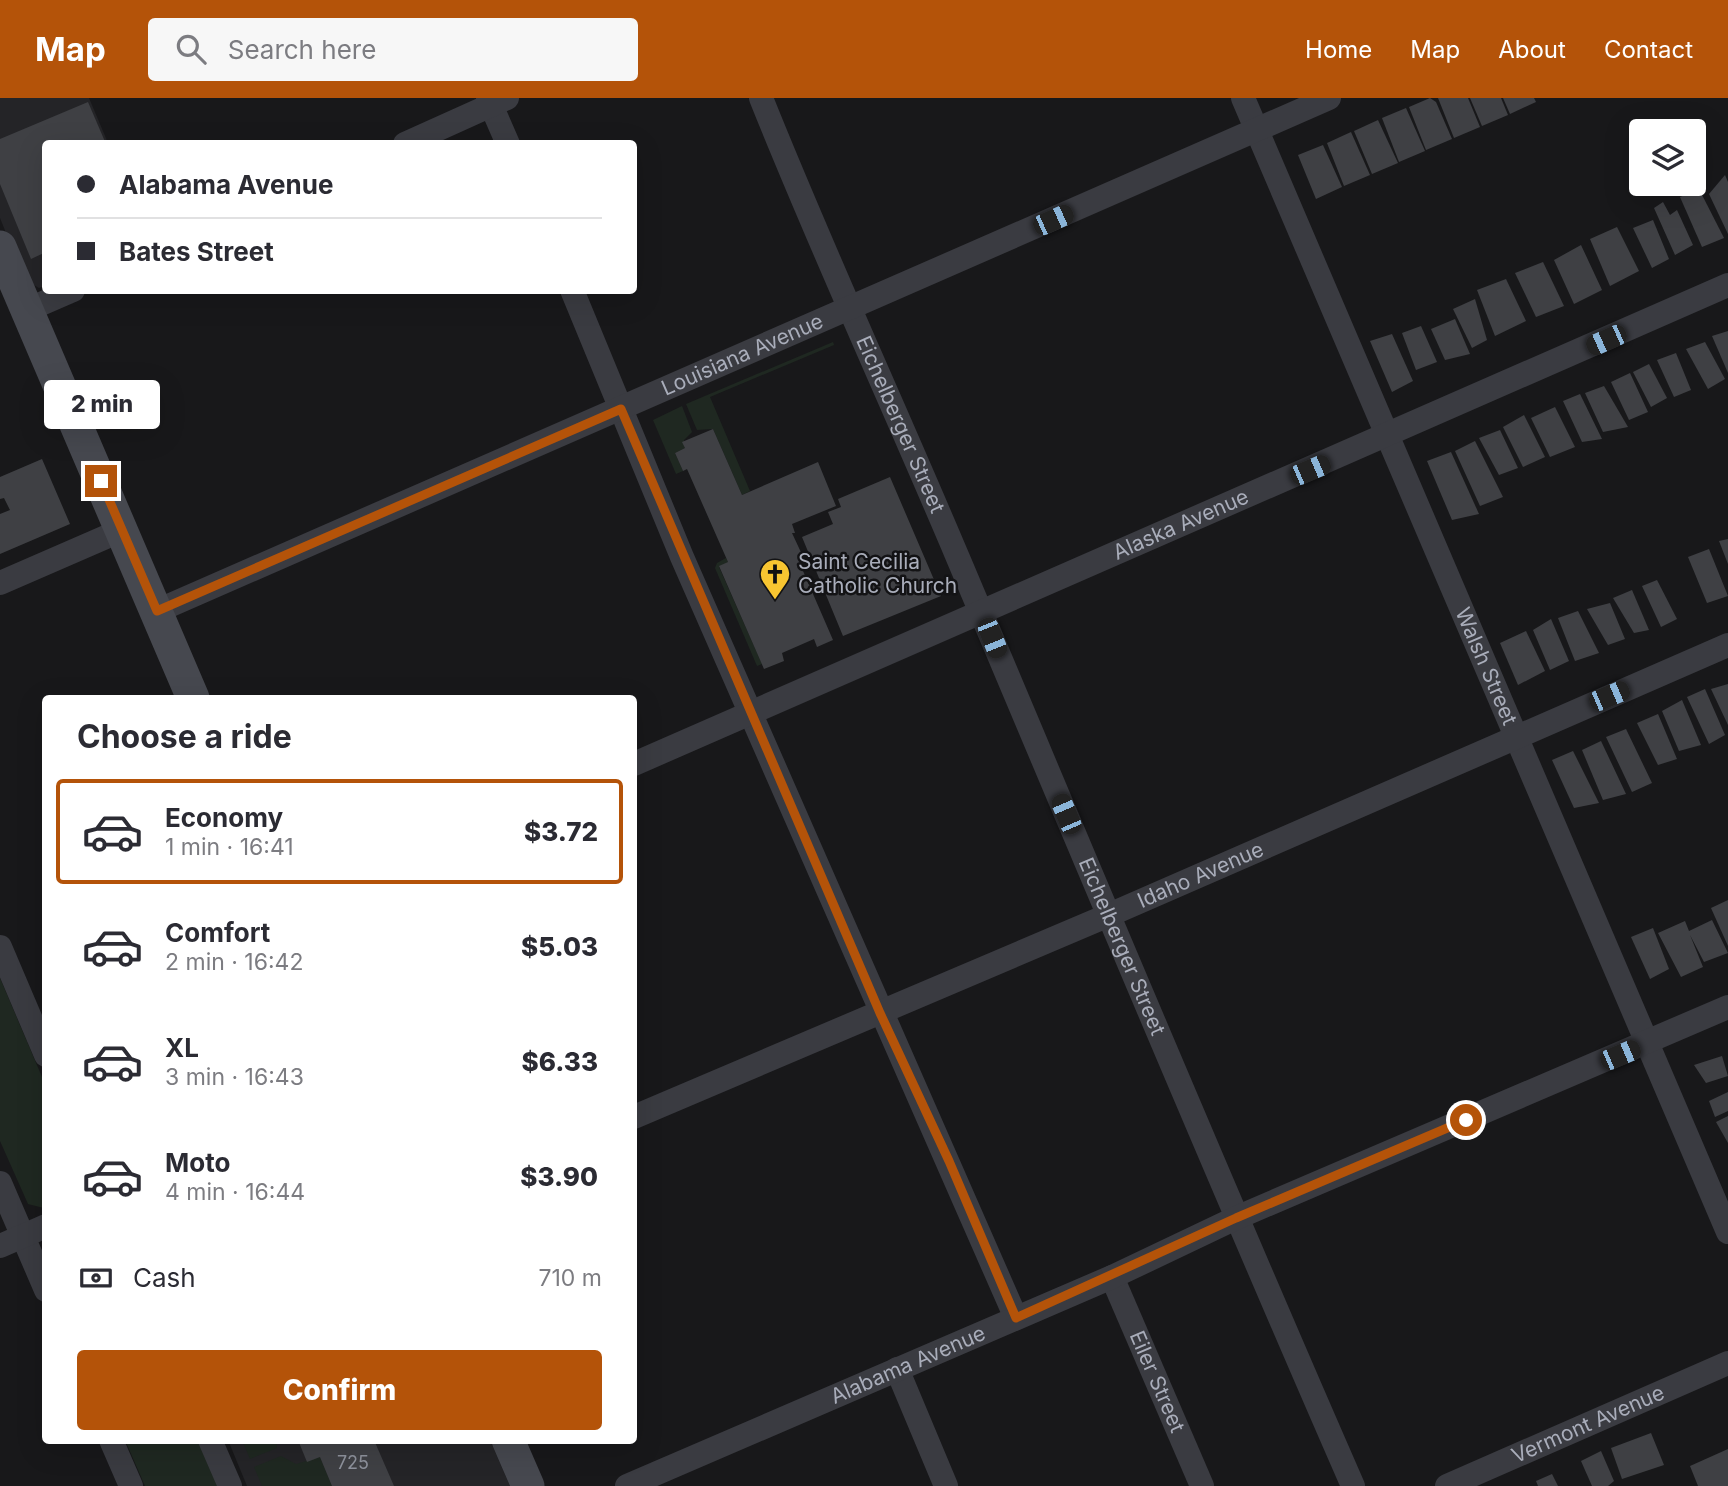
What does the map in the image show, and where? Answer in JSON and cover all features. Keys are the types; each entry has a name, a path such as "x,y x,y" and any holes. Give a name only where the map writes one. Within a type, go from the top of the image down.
{"main road":[{"path":"0,247 192,695"},
{"path":"511,1444 528,1486"}],"street":[{"name":"Eichelberger Street","path":"761,98 848,310 982,613 1236,1218 1353,1486"},
{"name":"Walsh Street","path":"1243,98 1514,738 1728,1232"},
{"name":"Louisiana Avenue","path":"157,611 1329,98"},
{"path":"413,140 496,100 507,140"},
{"name":"Alaska Avenue","path":"637,763 1728,285"},
{"path":"27,310 64,294"},
{"path":"574,294 880,1013 949,1161 1016,1318"},
{"path":"0,583 122,530"},
{"name":"Idaho Avenue","path":"637,1116 1109,915 1728,645"},
{"path":"0,947 42,1046"},
{"name":"Alabama Avenue","path":"627,1486 1112,1277 1236,1218 1728,1007"},
{"path":"0,1183 11,1241 42,1284"},
{"path":"11,1241 42,1228"},
{"name":"Eiler Street","path":"1112,1277 1202,1486"},
{"name":"Vermont Avenue","path":"1447,1486 1728,1363"},
{"path":"897,1369 946,1486"},
{"path":"113,1444 131,1486"},
{"path":"212,1444 230,1486"}],"shaded area":[{"path":"0,98 89,98 107,140 42,140 42,287 39,288 25,280 0,218"},
{"path":"833,342 834,345 710,397 750,491 742,495 713,429 697,430 686,404"},
{"path":"682,406 692,432 684,440 685,448 675,453 683,471 676,474 653,420"},
{"path":"726,558 728,562 719,567 762,664 757,666 715,568 717,563"},
{"path":"0,978 42,1077 42,1208 28,1204 0,1141"},
{"path":"127,1444 202,1444 219,1486 145,1486"},
{"path":"230,1444 492,1444 510,1486 247,1486"},
{"path":"244,1444 276,1444 277,1448 250,1459"},
{"path":"281,1456 296,1464 320,1457 332,1486 262,1486 254,1467"}],"building":[{"path":"1430,98 1436,102 1452,139 1426,150 1409,107"},
{"path":"1438,98 1468,98 1480,127 1454,138"},
{"path":"1470,98 1501,98 1508,115 1482,126"},
{"path":"1503,98 1534,98 1536,102 1510,114"},
{"path":"88,102 104,140 42,140 42,254 31,259 0,184 0,139"},
{"path":"1406,108 1425,151 1399,162 1382,118"},
{"path":"1378,120 1398,163 1372,174 1354,131"},
{"path":"1351,132 1370,175 1344,186 1327,143"},
{"path":"1323,145 1342,187 1316,199 1298,155"},
{"path":"1725,175 1728,182 1728,234 1709,194"},
{"path":"1703,196 1724,238 1702,247 1680,197"},
{"path":"1663,202 1670,215 1677,210 1693,245 1675,255 1654,208"},
{"path":"1653,220 1669,259 1652,268 1633,228"},
{"path":"1617,227 1639,271 1610,286 1590,239"},
{"path":"1581,245 1602,290 1574,304 1554,260"},
{"path":"1543,262 1564,306 1536,317 1515,273"},
{"path":"1506,279 1526,321 1495,336 1477,290"},
{"path":"1475,299 1487,340 1472,348 1453,309"},
{"path":"1455,319 1470,354 1445,360 1431,329"},
{"path":"1421,326 1437,362 1416,370 1402,333"},
{"path":"1728,331 1728,373 1712,336"},
{"path":"1392,334 1413,381 1392,392 1370,341"},
{"path":"1705,342 1725,379 1708,389 1686,349"},
{"path":"1676,353 1691,390 1674,397 1657,360"},
{"path":"1649,364 1667,398 1651,407 1633,372"},
{"path":"1630,373 1648,412 1629,420 1611,382"},
{"path":"1604,386 1628,427 1603,432 1585,393"},
{"path":"1580,394 1602,439 1582,442 1563,401"},
{"path":"1555,407 1575,447 1550,457 1531,418"},
{"path":"1524,415 1545,457 1523,467 1503,427"},
{"name":"Saint Cecilia Catholic Church","path":"713,429 742,495 818,462 836,506 792,524 795,533 792,533 805,561 800,564 833,640 817,647 814,639 782,653 784,661 764,669 719,566 728,562 687,469 683,471 675,453 685,448 682,442"},
{"path":"1500,430 1518,468 1499,475 1479,438"},
{"path":"1475,441 1503,497 1480,506 1455,451"},
{"path":"1451,452 1479,514 1452,520 1427,461"},
{"path":"42,459 70,524 0,554 0,514 10,510 4,498 0,499 0,477"},
{"path":"890,477 941,596 843,636 802,537 833,524 828,512 841,507 838,499"},
{"path":"1728,539 1728,564 1719,541"},
{"path":"1709,549 1728,596 1707,603 1688,557"},
{"path":"1657,580 1677,619 1661,627 1642,586"},
{"path":"1632,590 1649,630 1634,633 1613,598"},
{"path":"1610,603 1625,639 1608,645 1587,609"},
{"path":"1578,611 1599,653 1575,661 1558,618"},
{"path":"1551,619 1569,661 1550,670 1533,630"},
{"path":"1526,631 1545,671 1518,685 1500,643"},
{"path":"1728,684 1728,725 1711,689"},
{"path":"1705,689 1725,735 1709,744 1687,697"},
{"path":"1682,700 1701,745 1679,751 1662,711"},
{"path":"1658,714 1677,759 1658,765 1637,723"},
{"path":"1626,729 1652,783 1632,792 1606,737"},
{"path":"1601,741 1626,794 1603,800 1582,750"},
{"path":"1573,751 1599,803 1574,808 1552,760"},
{"path":"1728,900 1728,946 1711,908"},
{"path":"1712,920 1728,953 1704,962 1690,935 1703,967 1681,977 1658,933 1685,921 1689,931"},
{"path":"1653,928 1669,969 1650,979 1631,937"},
{"path":"1722,1056 1728,1076 1706,1083 1694,1065"},
{"path":"1728,1092 1728,1111 1715,1117 1709,1101"},
{"path":"1728,1116 1728,1143 1716,1122"},
{"path":"1651,1433 1664,1465 1622,1479 1611,1448"},
{"path":"300,1444 376,1444 394,1486 332,1486 320,1457 307,1462"},
{"path":"1728,1449 1728,1486 1698,1486 1690,1466"},
{"path":"1601,1451 1614,1481 1608,1486 1592,1486 1581,1461"},
{"path":"1552,1474 1558,1486 1538,1486 1536,1481"}],"place":[{"name":"Saint Cecilia Catholic Church","path":"775,601"}],"route":[{"path":"101,481 157,611 621,409 682,557 880,1013 949,1161 1016,1318 1112,1277 1236,1218 1466,1120"}]}
